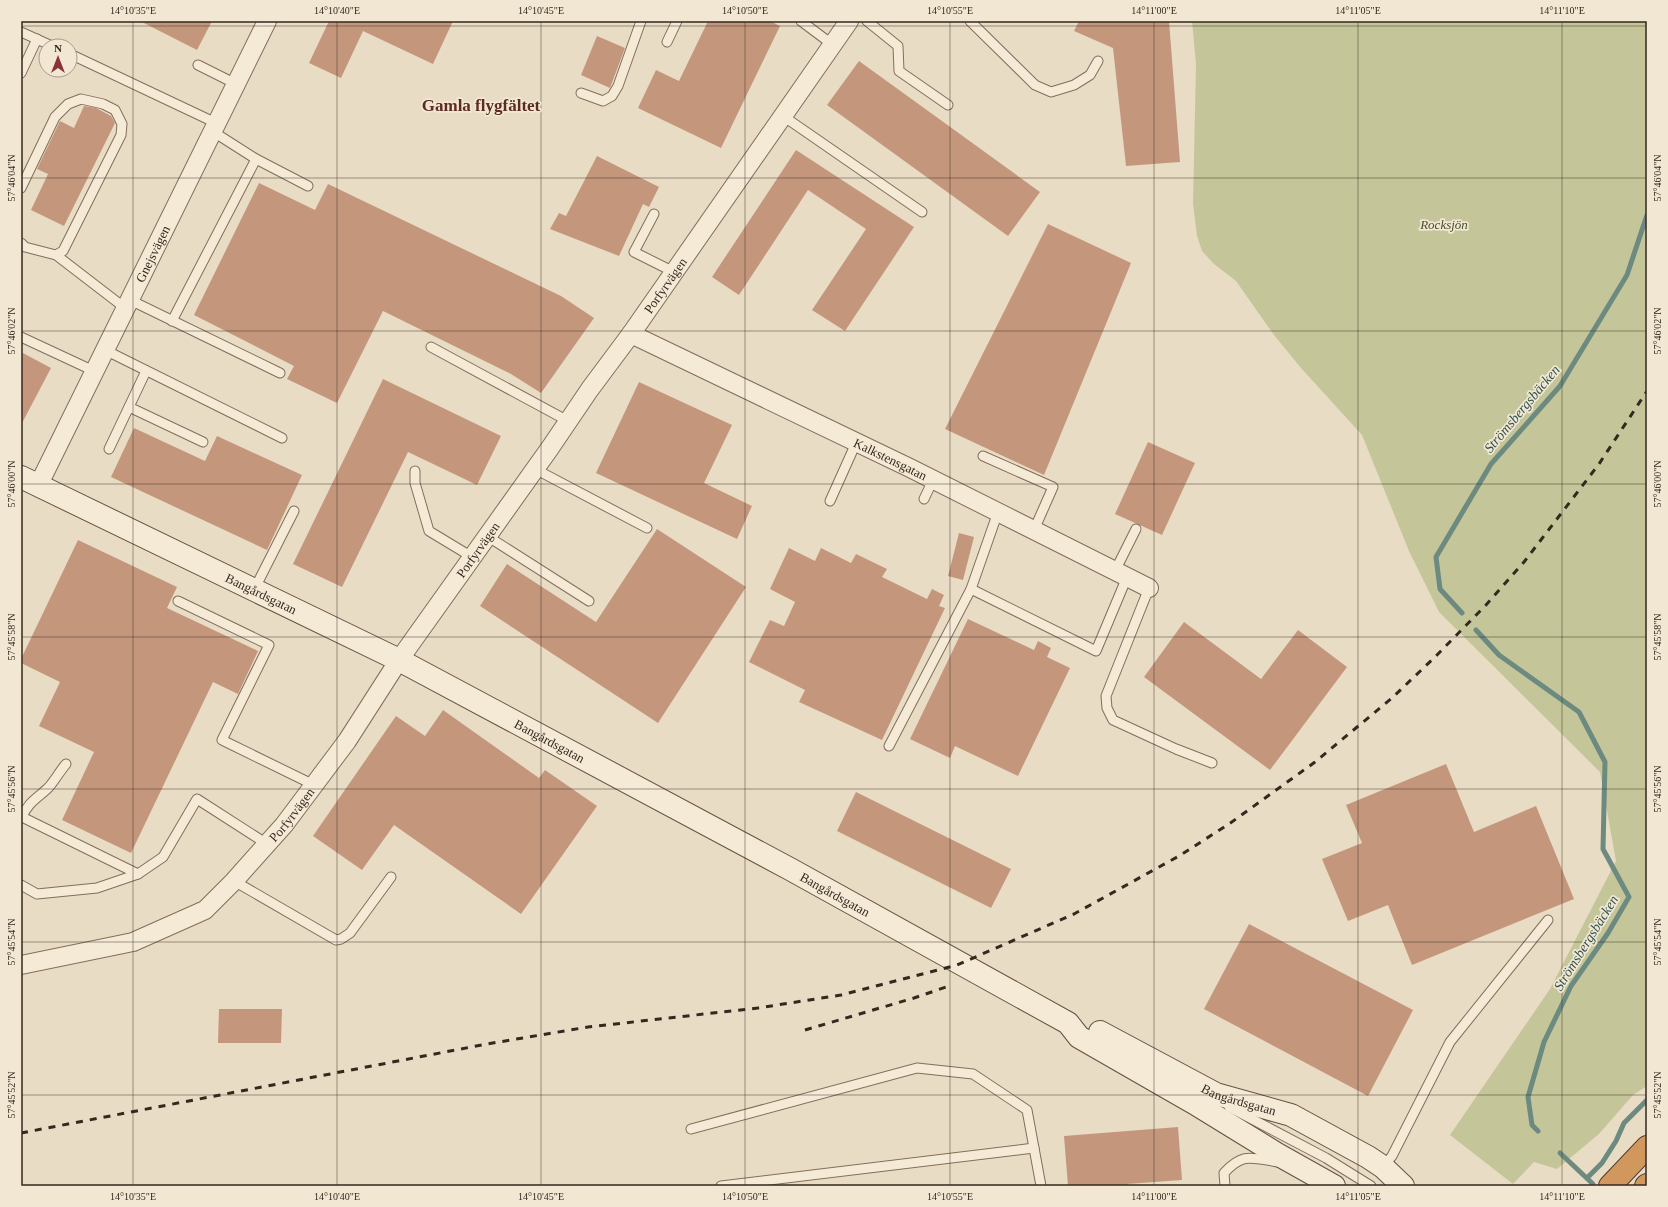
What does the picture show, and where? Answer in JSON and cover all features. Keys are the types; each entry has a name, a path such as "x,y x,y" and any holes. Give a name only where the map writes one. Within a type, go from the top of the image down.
{"highway":[{"path":"1610,1186 1647,1147"}],"main road":[{"name":"Bangårdsgatan","path":"30,482 399,660 790,869 1068,1023 1086,1025 1216,1094 1291,1115 1355,1149 1383,1167 1403,1186"},
{"name":"Bangårdsgatan","path":"1068,1023 1079,1037 1194,1102 1301,1168 1334,1186"}],"street":[{"name":"Gnejsvägen","path":"30,482 105,350 266,21"},
{"name":"Porfyrvägen","path":"21,965 133,942 205,910 234,881 267,844 347,742 399,660 590,389 631,334 848,21"},
{"name":"Kalkstensgatan","path":"631,334 933,480 1149,588"}],"lane":[{"path":"581,93 603,101 612,96 618,86 641,21"},
{"path":"667,42 677,21"},
{"path":"801,21 832,45"},
{"path":"867,21 898,46 899,71 948,105"},
{"path":"970,21 1035,85 1051,92 1074,85 1090,75 1098,61"},
{"path":"21,32 37,40 21,73"},
{"path":"78,58 214,127 256,159 308,186"},
{"path":"198,65 236,84"},
{"path":"21,188 55,117 68,104 82,99 103,104 115,110 122,124 121,135 63,252 56,255"},
{"path":"783,116 922,212"},
{"path":"172,321 256,159"},
{"path":"654,214 634,252 674,272"},
{"path":"21,243 25,246 56,255 127,304 172,321 280,373"},
{"path":"21,337 94,371"},
{"path":"431,347 568,421"},
{"path":"105,350 282,438"},
{"path":"109,449 146,371"},
{"path":"129,407 203,442"},
{"path":"830,501 856,443"},
{"path":"983,456 1053,487 1034,530"},
{"path":"535,469 647,528"},
{"path":"415,472 415,483 429,531 472,557"},
{"path":"924,499 933,480"},
{"path":"254,590 294,511"},
{"path":"889,746 970,589 998,512"},
{"path":"970,589 1096,651 1136,530"},
{"path":"487,536 589,601"},
{"path":"1149,588 1106,696 1107,708 1113,720 1123,726 1212,763"},
{"path":"178,601 268,645 222,740 314,786"},
{"path":"66,764 49,786 35,800 26,806 21,816 138,874"},
{"path":"21,885 37,894 97,888 138,874 163,857 196,799 267,844"},
{"path":"234,881 336,940 341,939 350,933 391,877"},
{"path":"1383,1167 1392,1156 1450,1042 1548,920"},
{"name":"Bangårdsgatan","path":"1068,1023 1326,1158 1371,1186"},
{"path":"691,1129 917,1068 973,1074 1027,1110 1041,1186"},
{"path":"721,1186 1034,1148"},
{"path":"1225,1186 1224,1173 1233,1163 1243,1158 1278,1162 1301,1168"}],"green space":[{"name":"Rocksjön","path":"1192,21 1647,21 1647,1086 1633,1095 1599,1134 1557,1169 1534,1162 1513,1184 1450,1135 1550,989 1616,861 1600,772 1439,612 1409,551 1362,435 1301,368 1274,335 1236,281 1214,264 1202,251 1197,236 1193,204 1196,64"}],"building":[{"path":"140,21 212,21 197,50"},
{"path":"329,21 453,21 433,64 363,31 341,78 309,63"},
{"path":"708,21 770,21 780,26 721,148 638,108 656,70 679,81"},
{"path":"1079,21 1169,21 1180,162 1126,166 1113,48 1074,31"},
{"path":"597,36 625,48 610,88 581,75"},
{"path":"859,61 1040,192 1008,236 827,105"},
{"path":"84,106 96,108 111,116 115,123 64,226 31,210 48,174 37,169 60,121 74,128"},
{"path":"796,150 914,227 845,331 812,310 866,229 808,190 739,295 712,277"},
{"path":"597,156 659,187 649,207 643,204 619,256 550,229 559,213 566,216"},
{"path":"259,183 315,210 328,184 561,296 594,318 541,393 511,374 383,311 337,403 287,379 294,366 194,315"},
{"path":"1048,224 1131,263 1044,475 945,429"},
{"path":"21,352 51,368 21,425"},
{"path":"383,379 501,436 477,485 408,452 342,587 293,564"},
{"path":"639,382 732,425 704,483 752,506 737,539 596,473"},
{"path":"134,428 205,461 217,436 302,475 267,550 111,477"},
{"path":"1148,442 1195,463 1162,535 1115,514"},
{"path":"657,529 746,587 658,723 480,606 507,564 596,622"},
{"path":"959,533 974,537 963,580 948,576"},
{"path":"78,540 177,587 167,608 258,651 238,694 213,682 131,853 62,820 94,752 39,726 60,682 21,663 21,659"},
{"path":"789,548 815,561 821,548 851,563 856,554 887,569 882,577 927,599 932,589 944,595 939,606 945,608 882,740 799,702 805,690 749,662 770,620 784,626 795,602 770,589"},
{"path":"968,619 1034,650 1038,641 1051,648 1047,657 1070,668 1018,776 955,746 950,758 910,739"},
{"path":"1184,622 1261,679 1298,630 1347,667 1270,770 1144,677"},
{"path":"443,710 539,778 545,770 597,806 521,914 394,825 362,870 313,836 396,716 425,736"},
{"path":"1446,764 1474,832 1536,806 1574,899 1412,965 1388,905 1348,921 1322,859 1362,843 1346,805"},
{"path":"856,792 1011,869 991,908 837,831"},
{"path":"1249,924 1413,1010 1368,1096 1204,1009"},
{"path":"219,1009 282,1009 281,1043 218,1043"},
{"path":"1178,1127 1182,1180 1127,1184 1128,1186 1068,1186 1064,1136"}],"waterway":[{"name":"Strömsbergsbäcken","path":"1462,613 1440,589 1436,557 1491,464 1560,386 1627,275 1647,215"},
{"name":"Strömsbergsbäcken","path":"1476,630 1499,655 1579,712 1605,762 1603,849 1629,897 1608,933 1571,986 1544,1042 1528,1097 1532,1125 1538,1131"},
{"path":"1587,1178 1602,1163 1616,1141 1624,1123 1647,1100"},
{"name":"Strömsbergsbäcken","path":"1560,1153 1593,1184"}],"railway":[{"path":"21,1133 487,1044 588,1027 758,1008 841,995 957,965 1074,914 1179,856 1229,824 1315,762 1392,698 1486,605 1524,562 1599,464 1647,391"},
{"path":"805,1030 914,998 949,986"}],"district":[{"name":"Gamla flygfältet","path":"481,105"}]}
